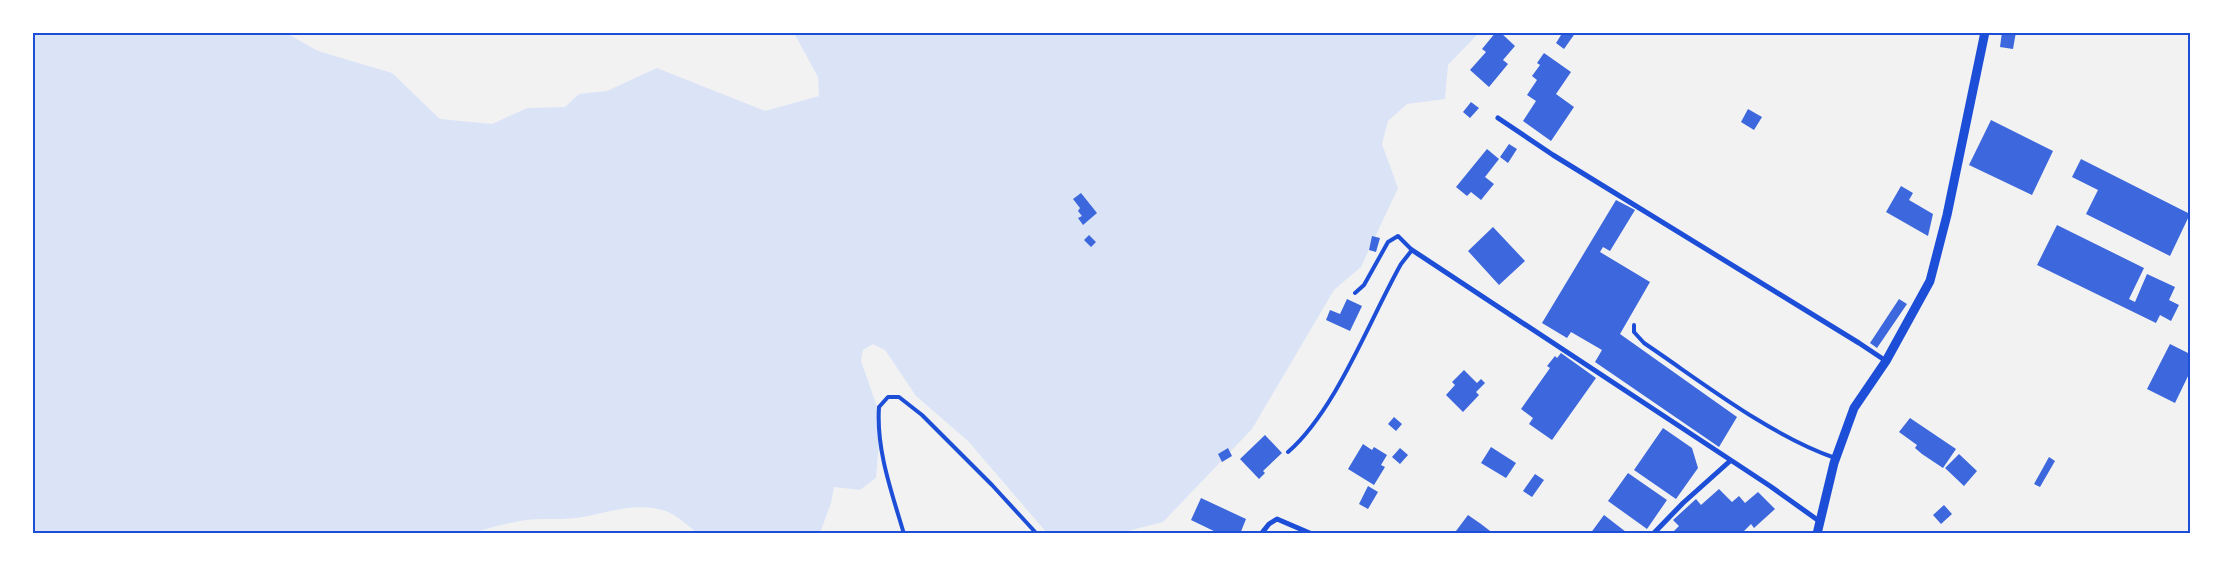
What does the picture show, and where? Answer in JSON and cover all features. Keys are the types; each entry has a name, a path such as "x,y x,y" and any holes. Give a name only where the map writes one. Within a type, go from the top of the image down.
{"street":[{"path":"1817,534 1835,458 1854,408 1886,361 1930,281 1947,215 1986,32"},
{"path":"1498,118 1553,155 1860,342 1886,361"},
{"path":"1412,250 1819,521"},
{"path":"1653,534 1730,461"},
{"path":"1261,534 1276,519 1312,534"}],"lane":[{"path":"1288,452 1311,428 1348,367 1400,264 1412,250 1398,236 1392,237 1382,251 1364,285 1355,293"},
{"path":"1634,325 1634,332 1644,343 1742,409 1813,451 1835,458"},
{"path":"904,534 889,485 878,422 879,407 888,398 899,398 922,415 1038,534"}],"shaded area":[{"path":"32,33 286,33 318,51 392,73 440,119 492,124 527,108 565,107 579,94 607,91 657,68 765,111 819,96 818,77 794,33 1479,33 1448,65 1445,99 1407,104 1388,121 1382,144 1398,188 1361,267 1334,290 1252,429 1163,522 1116,534 1047,533 968,441 916,396 885,350 873,344 863,350 861,361 881,418 876,478 860,490 834,487 831,503 820,533 697,533 672,514 662,510 640,507 576,518 526,520 470,534 33,533"}],"building":[{"path":"1496,32 1500,32 1515,46 1503,60 1508,64 1489,87 1470,70 1486,52 1482,49"},
{"path":"1563,32 1576,32 1564,49 1556,43"},
{"path":"2002,32 2016,32 2013,49 2000,47"},
{"path":"1544,53 1571,72 1556,94 1574,107 1551,141 1523,121 1536,101 1527,95 1537,80 1532,76 1540,65 1537,63"},
{"path":"1471,102 1479,108 1470,118 1463,112"},
{"path":"1748,109 1762,117 1754,130 1741,122"},
{"path":"1991,120 2053,151 2032,195 1969,165"},
{"path":"1509,144 1517,149 1508,163 1500,157"},
{"path":"1487,149 1499,159 1485,177 1494,184 1481,200 1471,192 1467,196 1456,187"},
{"path":"2081,159 2190,214 2170,256 2086,214 2098,190 2072,177"},
{"path":"1901,186 1913,193 1909,200 1933,214 1928,236 1886,212"},
{"path":"1081,193 1097,213 1083,225 1078,218 1082,216 1078,211 1080,208 1073,199"},
{"path":"1616,200 1635,210 1610,251 1603,247 1600,252 1650,282 1620,334 1737,417 1719,447 1595,362 1602,350 1571,332 1567,338 1542,323"},
{"path":"2057,225 2144,268 2129,299 2135,302 2147,274 2175,287 2169,300 2179,305 2171,321 2160,315 2156,323 2037,265"},
{"path":"1493,227 1525,261 1499,285 1468,251"},
{"path":"1089,235 1096,242 1091,247 1084,240"},
{"path":"1372,236 1380,238 1376,252 1369,250"},
{"path":"1347,299 1362,306 1350,331 1326,320 1330,310 1340,314"},
{"path":"1899,299 1907,304 1877,348 1870,343"},
{"path":"2170,344 2190,354 2190,372 2175,403 2147,389"},
{"path":"1561,353 1596,378 1552,440 1529,424 1533,418 1521,409 1550,368 1547,366 1555,356 1557,358"},
{"path":"1464,370 1477,383 1481,379 1485,383 1476,392 1479,395 1463,412 1446,395 1455,385 1452,382"},
{"path":"1394,417 1402,424 1396,431 1388,424"},
{"path":"1910,418 1956,449 1943,468 1922,454 1915,448 1917,445 1899,432"},
{"path":"1663,428 1692,448 1698,468 1676,499 1634,470"},
{"path":"1265,435 1282,453 1263,471 1265,473 1259,479 1240,459"},
{"path":"1363,444 1372,450 1374,447 1387,455 1381,465 1385,467 1374,485 1348,469"},
{"path":"1491,447 1516,463 1506,478 1481,463"},
{"path":"1228,448 1232,456 1222,462 1218,454"},
{"path":"1400,448 1408,455 1400,464 1392,457"},
{"path":"1959,454 1977,471 1964,486 1945,468"},
{"path":"2049,457 2055,461 2040,487 2034,484"},
{"path":"1628,473 1667,500 1647,529 1608,501"},
{"path":"1535,474 1544,480 1532,497 1523,491"},
{"path":"1368,486 1378,492 1368,509 1359,504"},
{"path":"1719,489 1732,502 1739,496 1745,503 1758,492 1775,509 1754,528 1751,524 1741,534 1671,534 1679,526 1673,520 1696,499 1701,505"},
{"path":"1201,498 1246,519 1240,534 1220,534 1191,520"},
{"path":"1944,505 1952,514 1941,524 1933,515"},
{"path":"1468,515 1494,534 1459,534 1456,531"},
{"path":"1604,515 1626,532 1624,534 1590,534"}]}
